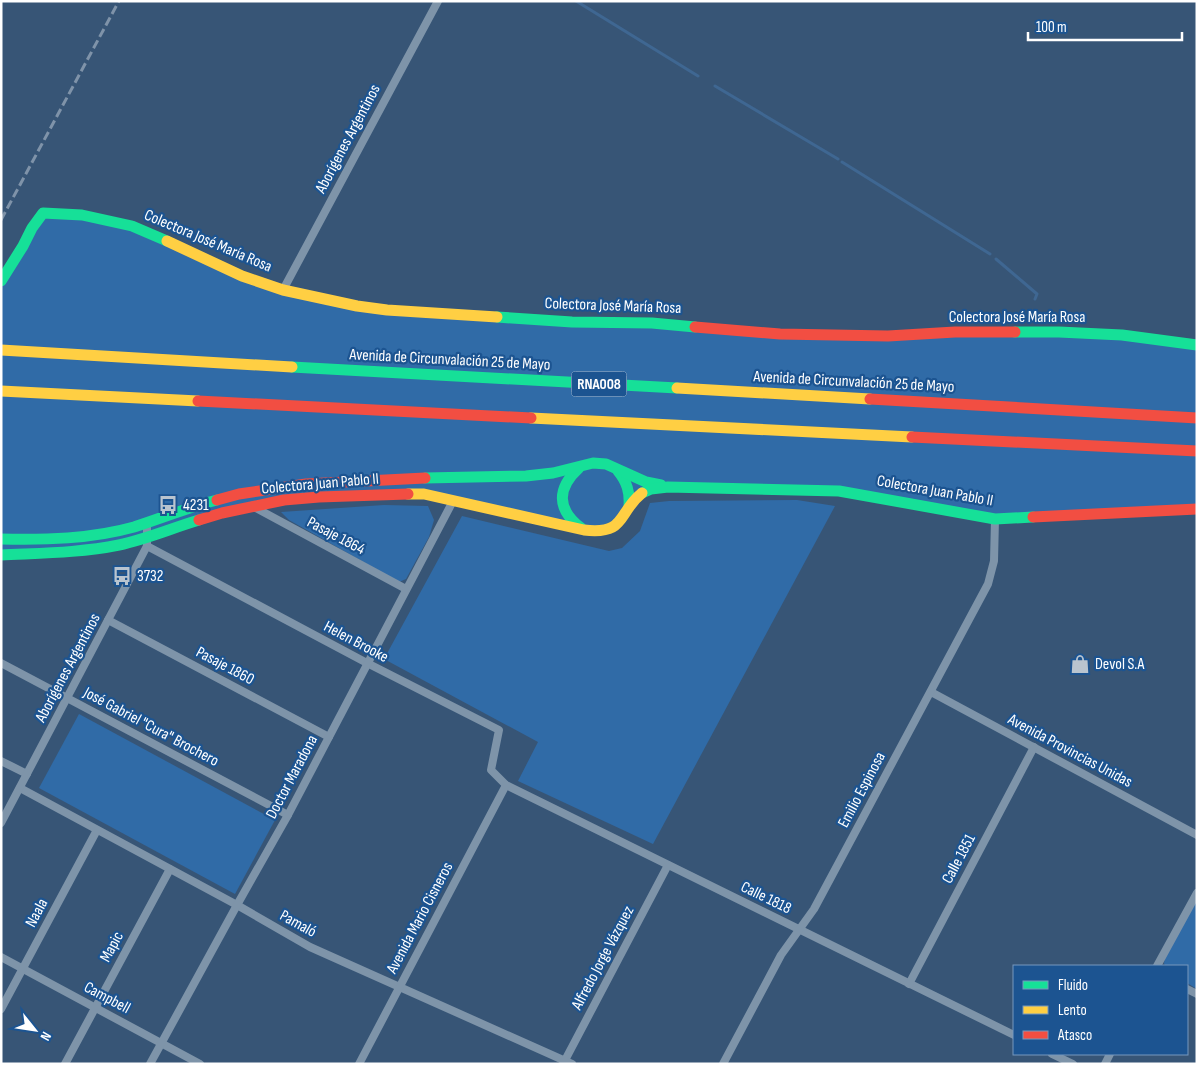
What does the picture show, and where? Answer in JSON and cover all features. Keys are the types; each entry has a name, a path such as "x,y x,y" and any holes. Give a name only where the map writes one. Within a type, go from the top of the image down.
{"main road":[{"name":"Colectora José María Rosa","path":"1,281 43,213 82,215 132,226 178,245 242,276 283,290 357,306 387,310 572,322 652,323 780,334 888,336 955,332 1059,332 1122,335 1197,345"},
{"name":"Avenida de Circunvalación 25 de Mayo","path":"1,350 1197,418"},
{"name":"RNA008","path":"1,391 1197,451"},
{"name":"Colectora Juan Pablo II","path":"1,539 30,540 103,534 133,527 204,503 239,494 306,484 410,478 526,476 553,473 600,463 646,482 668,487"},
{"path":"581,466 570,474 563,486 561,499 564,512 572,523 584,530"},
{"path":"617,470 629,487 629,508"},
{"name":"Colectora Juan Pablo II","path":"1,555 88,550 147,542 181,526 222,513 284,500 389,494 424,494 598,532 611,529 622,520 634,500 641,494 652,488 668,487 840,491 995,519 1197,510"}],"street":[{"name":"Aborígenes Argentinos","path":"283,290 438,1"},
{"name":"Doctor Maradona","path":"150,1064 288,815 453,501"},
{"name":"Pasaje 1864","path":"252,506 406,589"},
{"name":"Emilio Espinosa","path":"723,1064 781,955 814,909 988,584 994,561 995,519"},
{"name":"Aborígenes Argentinos","path":"1,823 147,542 147,522"},
{"name":"Helen Brooke","path":"147,542 367,663 499,730 491,770 506,785"},
{"name":"Pasaje 1860","path":"108,620 329,737"},
{"name":"José Gabriel \"Cura\" Brochero","path":"1,663 288,815"},
{"name":"Avenida Provincias Unidas","path":"931,692 1197,835"},
{"name":"Calle 1851","path":"909,984 1034,747"},
{"path":"1,761 27,774"},
{"name":"Calle 1818","path":"506,785 1013,1035"},
{"name":"Avenida Mario Cisneros","path":"359,1064 506,785"},
{"name":"Pamaló","path":"20,788 237,905 310,947 566,1063"},
{"name":"Naala","path":"1,1009 97,830"},
{"name":"Alfredo Jorge Vázquez","path":"566,1063 668,865"},
{"name":"Mapic","path":"65,1064 170,870"},
{"path":"1158,965 1197,893"},
{"name":"Campbell","path":"1,957 200,1064"},
{"path":"1054,1055 1072,1064"}],"shaded area":[{"path":"43,213 132,226 242,276 357,306 780,334 1009,331 1197,345 1197,509 995,519 839,491 652,489 622,520 598,532 424,494 284,500 147,538 1,555 1,281"},
{"path":"797,500 835,506 653,844 518,781 538,742 384,659 462,516 609,551 622,548 640,531 650,503 669,501"},
{"path":"384,505 428,506 434,520 429,537 406,579 399,582 289,520 281,512"},
{"path":"79,714 275,820 235,894 39,788"},
{"path":"1197,899 1197,989 1188,984 1188,965 1165,965 1165,958"}],"waterway":[{"path":"576,1 698,76"},
{"path":"715,86 838,159"},
{"path":"842,162 990,254"},
{"path":"996,259 1037,294 1035,299"}],"railway":[{"path":"1,220 119,1"}],"traffic: fast":[{"path":"1,281 43,213 82,215 132,226 167,241"},
{"path":"497,317 572,322 652,323 695,327"},
{"path":"1015,332 1122,335 1197,345"},
{"path":"292,367 677,388"},
{"path":"425,478 526,476 553,473 593,463 606,464 646,482 661,485"},
{"path":"579,468 567,483 562,498 567,513 581,528"},
{"path":"618,471 627,487 629,506"},
{"path":"642,493 651,489 668,487 839,491 995,519 1033,517"},
{"path":"1,539 51,539 118,531 217,500"},
{"path":"1,555 104,548 140,540 199,520"}],"traffic: slow":[{"path":"167,241 242,276 283,290 357,306 387,310 497,317"},
{"path":"1,350 292,367"},
{"path":"677,388 870,399"},
{"path":"1,391 198,401"},
{"path":"531,418 912,437"},
{"path":"408,494 424,494 584,530 598,531 615,526 642,493"}],"traffic: jam":[{"path":"695,327 780,334 888,336 955,332 1015,332"},
{"path":"870,399 1197,418"},
{"path":"198,401 531,418"},
{"path":"912,437 1197,451"},
{"path":"217,500 239,494 306,484 425,478"},
{"path":"199,520 222,513 284,500 408,494"},
{"path":"1033,517 1197,509"}],"place":[{"name":"4231","path":"168,505"},
{"name":"3732","path":"122,576"},
{"name":"Devol S.A","path":"1080,664"}]}
